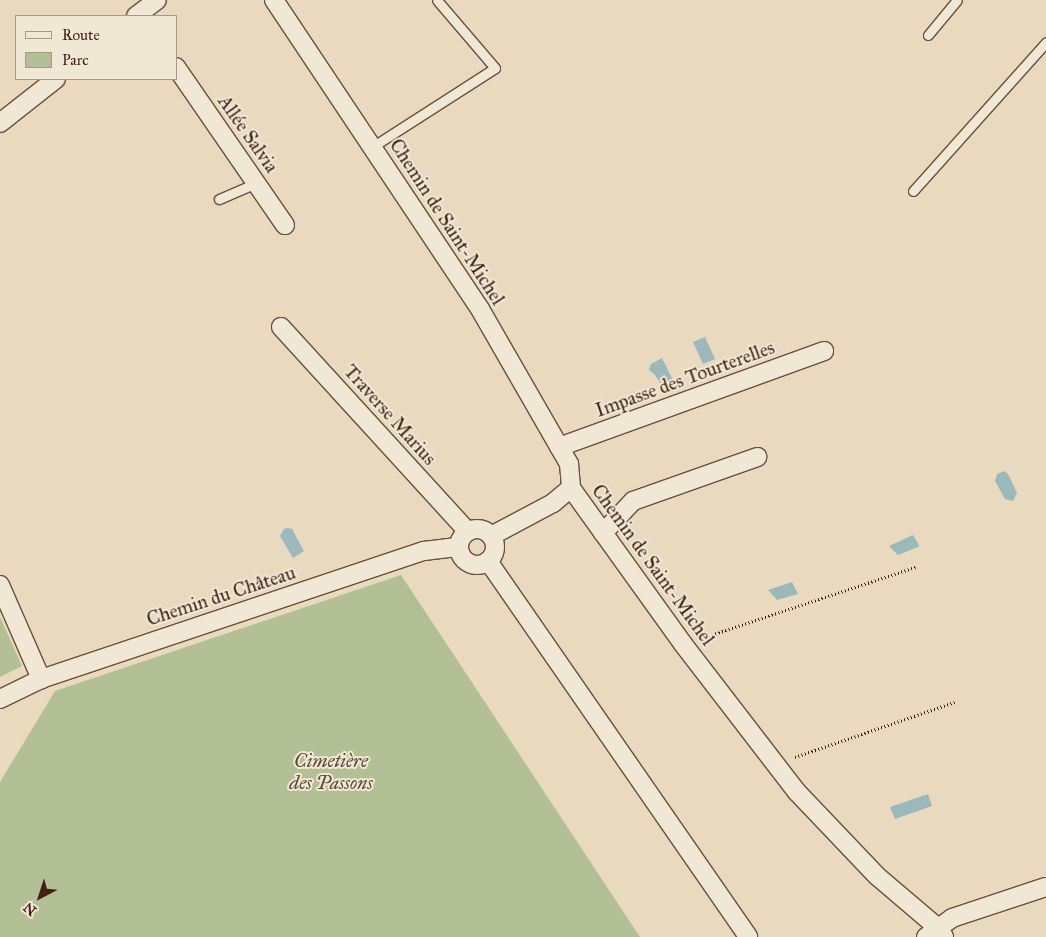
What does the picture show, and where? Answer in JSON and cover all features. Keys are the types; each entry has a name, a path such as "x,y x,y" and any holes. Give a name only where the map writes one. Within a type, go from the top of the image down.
{"street":[{"path":"139,15 157,0"},
{"name":"Chemin de Saint-Michel","path":"274,0 480,309 569,464 571,488 683,644 797,792 877,876 936,934"},
{"name":"Allée Salvia","path":"178,70 285,225"},
{"path":"0,123 55,80"},
{"name":"Traverse Marius","path":"281,327 468,532"},
{"name":"Impasse des Tourterelles","path":"559,447 824,351"},
{"path":"603,533 633,502 757,457"},
{"path":"491,536 553,503 571,488"},
{"path":"481,530 491,536 495,546 494,552 488,561 477,565 471,564 461,556 459,547 461,538 468,532 481,530"},
{"name":"Chemin du Château","path":"0,698 41,679 424,551 459,547"},
{"path":"488,561 748,937"},
{"path":"0,585 41,679"},
{"path":"936,934 952,918 1046,887"}],"lane":[{"path":"372,147 496,68 437,0"},
{"path":"928,35 957,0"},
{"path":"913,191 1046,42"},
{"path":"219,199 256,183"}],"path":[{"path":"683,644 915,567"},
{"path":"776,764 955,702"}],"green space":[{"name":"Cimetière des Passons","path":"401,575 640,937 0,937 0,782 55,691"},
{"path":"0,617 22,666 0,677"}],"water":[{"path":"705,337 715,359 703,364 693,342"},
{"path":"662,358 675,384 664,389 655,375 649,370 651,364"},
{"path":"1004,471 1008,474 1017,493 1013,501 1005,499 995,481 997,474"},
{"path":"284,529 292,529 304,551 293,558 280,536"},
{"path":"913,535 919,545 918,547 898,555 889,546"},
{"path":"792,582 798,594 777,600 768,590"},
{"path":"928,794 932,806 895,819 890,807"}]}
